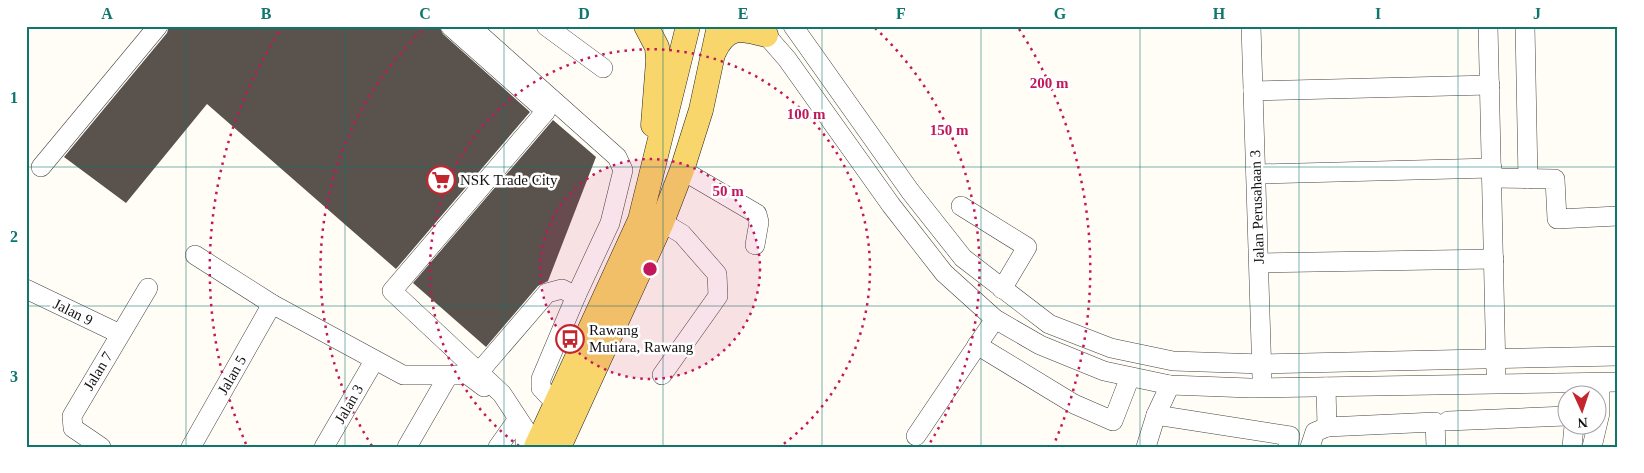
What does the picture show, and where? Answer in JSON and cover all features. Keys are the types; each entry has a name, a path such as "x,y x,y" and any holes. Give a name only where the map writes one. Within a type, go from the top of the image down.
{"main road":[{"path":"646,26 657,47 658,61 651,221"},
{"path":"559,447 651,221 688,26"},
{"path":"529,446 556,404 651,221 682,170 701,110 719,26"},
{"path":"712,58 720,41 727,33 742,30 758,31"}],"street":[{"path":"41,167 158,26"},
{"path":"450,26 546,111 392,291 502,394 525,429 529,446"},
{"path":"470,26 617,157 623,170 610,223 576,296 540,383 544,392 556,404"},
{"path":"546,26 603,68"},
{"path":"793,26 962,258 1049,324 1111,348 1173,361 1262,364 1618,356"},
{"name":"Jalan Perusahaan 3","path":"1251,26 1263,388"},
{"path":"1488,26 1496,385"},
{"path":"1525,26 1528,179"},
{"path":"758,31 787,59 911,232 944,273 995,319 1040,345 1104,371 1170,385 1263,388 1609,382 1609,414 1592,447"},
{"path":"1253,91 1490,85"},
{"path":"682,170 757,214 759,222 755,245"},
{"path":"1256,174 1492,173 1528,179 1555,179 1557,219 1618,216"},
{"path":"961,206 1027,247 1002,289"},
{"path":"911,232 930,216"},
{"path":"651,221 682,234 717,274 718,296 662,375"},
{"path":"195,255 272,304 402,375 468,375 475,379 508,410 529,446"},
{"path":"1258,263 1494,259"},
{"name":"Jalan 7","path":"101,447 73,428 72,416 148,288"},
{"name":"Jalan 9","path":"26,289 120,334"},
{"path":"480,372 547,293 562,289 576,296"},
{"name":"Jalan 5","path":"191,447 272,304"},
{"path":"916,436 995,319"},
{"path":"977,345 1074,404 1113,421 1130,377"},
{"name":"Jalan 3","path":"324,447 374,361"},
{"path":"407,447 448,376"},
{"path":"1146,447 1156,415 1170,385"},
{"path":"1326,387 1327,427"},
{"path":"1156,415 1290,436 1288,447"},
{"path":"1310,447 1315,432 1327,427 1556,416"},
{"path":"1436,447 1442,422"},
{"path":"1442,422 1448,447"},
{"path":"498,447 515,423"}],"building":[{"name":"NSK Trade City","path":"169,26 439,26 443,34 530,112 396,269 207,104 126,203 64,157 167,33"},
{"path":"553,120 596,157 548,281 538,286 486,347 413,283"}],"place":[{"name":"NSK Trade City","path":"441,180"},
{"name":"Rawang Mutiara, Rawang","path":"570,339"}]}
